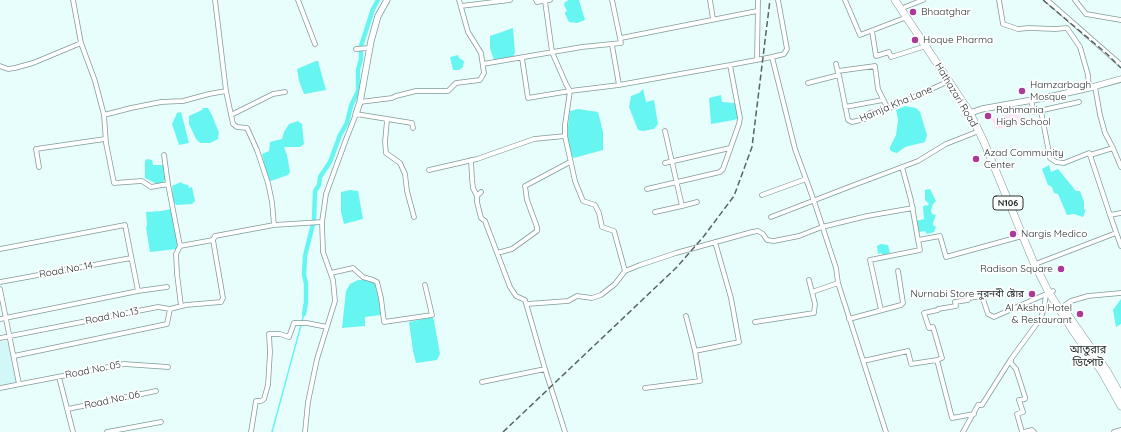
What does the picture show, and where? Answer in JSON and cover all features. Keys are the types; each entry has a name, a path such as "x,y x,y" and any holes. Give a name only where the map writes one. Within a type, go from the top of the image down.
{"highway":[{"name":"Hathazari Road","path":"895,0 972,113"},
{"name":"Hathazari Road","path":"900,0 972,113 1038,263 1049,293"},
{"name":"Hathazari Road","path":"980,131 1033,262 1049,293 1107,371 1121,396"},
{"name":"Hathazari Road","path":"1060,308 1102,372 1121,406"}],"street":[{"path":"72,0 81,43 95,81 104,115 105,139 114,183 142,181 151,187 168,184"},
{"path":"215,0 226,91 231,115 237,127 247,128 257,150 271,196 274,225"},
{"path":"298,0 315,44"},
{"path":"304,432 308,402 317,359 334,301 335,291 331,273 323,252 322,222 326,194 360,102 369,48 378,16 387,0"},
{"path":"360,102 392,98 416,91 448,91 456,83 480,80 484,74 481,53 468,32 459,0"},
{"path":"461,6 510,0"},
{"path":"536,0 537,2 548,0 552,52 570,91 565,125 565,136 575,181 583,201 595,205 603,228 614,231 625,271"},
{"path":"483,64 582,47 621,43 612,0"},
{"path":"710,0 713,19"},
{"path":"757,60 758,0"},
{"path":"522,58 528,98 619,85 730,66 772,57 784,54 787,49 778,0"},
{"path":"845,0 860,36 907,17"},
{"path":"905,7 923,0"},
{"path":"999,0 1003,24 1018,29 1067,28 1080,47 1105,133 1121,167"},
{"path":"1047,0 1121,64"},
{"path":"1075,0 1086,14 1121,20"},
{"path":"621,38 757,11"},
{"path":"872,31 876,56 889,52 891,57 926,46"},
{"path":"0,66 8,69 33,63 81,43"},
{"path":"612,45 619,85"},
{"path":"356,49 369,48"},
{"path":"772,57 774,71 794,149 814,201 836,268 838,283 886,432"},
{"name":"Hamja Kha Lane","path":"836,64 848,120 852,122 865,119 870,113 888,109 949,81"},
{"path":"647,190 677,184 720,172 723,169 740,118 730,66"},
{"path":"808,83 838,73 875,66 878,89 888,109"},
{"path":"972,113 982,109 1092,87 1121,79"},
{"path":"104,115 161,102 183,101 226,91"},
{"path":"231,115 273,94 285,92"},
{"path":"845,107 883,100"},
{"path":"1031,100 1034,112 1079,102"},
{"path":"1041,111 1050,158 1056,162 1064,163 1089,153 1090,155 1113,148"},
{"path":"356,114 412,123 413,128"},
{"path":"387,120 385,142 386,153 392,159 400,163 405,174 407,191 414,217"},
{"path":"665,131 682,206"},
{"path":"771,217 918,161 946,144 980,131"},
{"path":"429,170 471,160 534,139 565,136"},
{"path":"39,167 36,149 105,139"},
{"path":"665,163 730,148"},
{"path":"1090,155 1121,246"},
{"path":"164,156 180,246 176,254 181,306"},
{"path":"471,160 473,188 477,196 477,202 482,218 485,221 510,287 516,296 525,300 527,304 534,333 565,432"},
{"path":"497,253 512,249 537,231 537,227 527,200 525,186 570,162"},
{"path":"881,310 870,260 920,250 902,167"},
{"path":"762,195 806,180"},
{"path":"477,196 481,192"},
{"path":"655,212 697,202"},
{"path":"527,304 568,301 577,296 592,298 601,295 615,284 625,271 647,262 758,231 763,234 767,240 774,241 799,236 822,227 867,216 912,208"},
{"path":"1110,215 1121,213"},
{"path":"180,246 213,240 215,236 274,225 322,222"},
{"path":"0,249 125,225 138,291"},
{"path":"1038,263 1116,233"},
{"path":"918,240 940,236 946,257 1022,236"},
{"name":"Road No. 13","path":"0,338 158,307 170,309 181,306 217,303 223,300 213,240"},
{"path":"695,351 739,342 731,298 715,242"},
{"name":"Road No. 14","path":"0,282 131,258"},
{"path":"331,273 353,268 363,277 377,282 382,298 384,322 432,315 425,285"},
{"path":"849,319 901,305 903,303 898,271"},
{"path":"755,322 814,313 815,304 809,280"},
{"path":"812,292 838,283"},
{"path":"0,319 138,291 167,287"},
{"path":"0,289 19,384"},
{"path":"963,432 978,405 982,406 1011,359 1041,318 1049,293"},
{"path":"863,361 908,351 911,364 937,360 942,358 932,327 929,328 924,313 956,306 955,302 982,296 988,314 994,317 1049,293"},
{"path":"1060,308 1071,301 1088,296 1121,293"},
{"path":"14,356 167,324 170,309"},
{"path":"644,388 700,381 695,351 686,316"},
{"path":"251,432 256,401 261,401 264,399 268,384 270,352 269,334 280,334 290,337 294,322 327,327"},
{"path":"1011,359 1010,362 1016,368 1025,397 1025,399 1019,400 1023,412 1017,414 1023,432 1032,430 1034,432"},
{"path":"937,360 952,418 974,414"},
{"name":"Road No. 05","path":"0,388 124,364 168,367"},
{"path":"482,382 545,369"},
{"path":"59,377 73,432"},
{"name":"Road No. 06","path":"68,409 156,391"},
{"path":"108,432 161,422"},
{"path":"1114,432 1121,430"}],"shaded area":[{"path":"1019,112 1020,124 996,129 991,119"},
{"path":"8,341 17,383 0,386 0,342"}],"water":[{"path":"569,0 579,0 585,20 577,23 569,22 565,14 567,11 564,5 565,2"},
{"path":"513,28 515,52 513,59 494,60 490,48 490,36"},
{"path":"458,55 459,58 464,61 463,67 459,70 453,70 450,57"},
{"path":"318,61 326,90 304,94 299,81 297,69"},
{"path":"643,89 646,102 654,100 658,124 654,129 643,131 638,130 629,107 631,96 639,93"},
{"path":"721,95 722,102 734,103 737,105 739,118 711,124 709,98"},
{"path":"905,106 916,108 920,112 927,135 925,142 905,147 897,153 890,150 896,135 898,120 896,110"},
{"path":"203,108 208,108 219,132 218,139 210,143 199,142 189,124 189,116 202,110"},
{"path":"578,109 598,112 603,132 603,150 574,158 572,156 568,140 568,126 570,111"},
{"path":"181,112 189,143 179,145 172,124 177,113"},
{"path":"298,121 302,124 304,144 300,147 284,147 290,172 288,175 271,181 268,179 262,154 269,151 270,142 282,139 289,124"},
{"path":"147,159 152,160 153,165 164,165 166,179 162,183 157,184 145,178 145,161"},
{"path":"1049,165 1051,172 1058,169 1076,191 1080,191 1084,202 1084,210 1086,209 1083,217 1074,214 1067,215 1058,194 1054,193 1052,187 1048,185 1043,172 1042,169"},
{"path":"181,182 188,185 189,188 192,187 195,201 192,204 176,205 173,201 172,186"},
{"path":"930,189 936,201 931,210 932,214 936,215 933,225 936,227 934,232 927,234 925,231 919,232 916,221 924,219 923,207 929,204 925,200 925,190"},
{"path":"350,190 358,191 363,219 344,224 341,212 341,192"},
{"path":"171,209 177,235 177,249 150,252 146,228 146,212"},
{"path":"881,244 888,245 890,253 883,255 881,253 878,254 877,246"},
{"path":"358,280 370,280 375,284 382,313 381,315 365,317 365,326 342,328 346,291 350,284"},
{"path":"1121,299 1121,324 1116,327 1113,310"},
{"path":"432,317 434,320 440,354 437,360 416,363 409,322"}],"waterway":[{"path":"304,314 306,302 306,283 304,275 305,256 314,220 315,191 319,185 320,177 330,162 340,135 347,123 351,106 358,91 358,70 361,59 361,46 373,9 378,0"},
{"path":"272,432 304,314"}],"railway":[{"path":"503,432 677,267 704,236 734,196 752,147 770,0"},
{"path":"1043,0 1107,54 1121,68"}],"place":[{"name":"Bhaatghar","path":"913,12"},
{"name":"Hoque Pharma","path":"915,40"},
{"name":"Hamzarbagh Mosque","path":"1022,91"},
{"name":"Rahmania High School","path":"988,116"},
{"name":"Azad Community Center","path":"976,159"},
{"name":"Nargis Medico","path":"1013,234"},
{"name":"Radison Square","path":"1061,269"},
{"name":"Nurnabi Store নুরনবী ষ্টোর","path":"1032,294"},
{"name":"Al Aksha Hotel & Restaurant","path":"1080,314"}],"district":[{"name":"আতুরার ডিপোট","path":"1088,356"}]}
